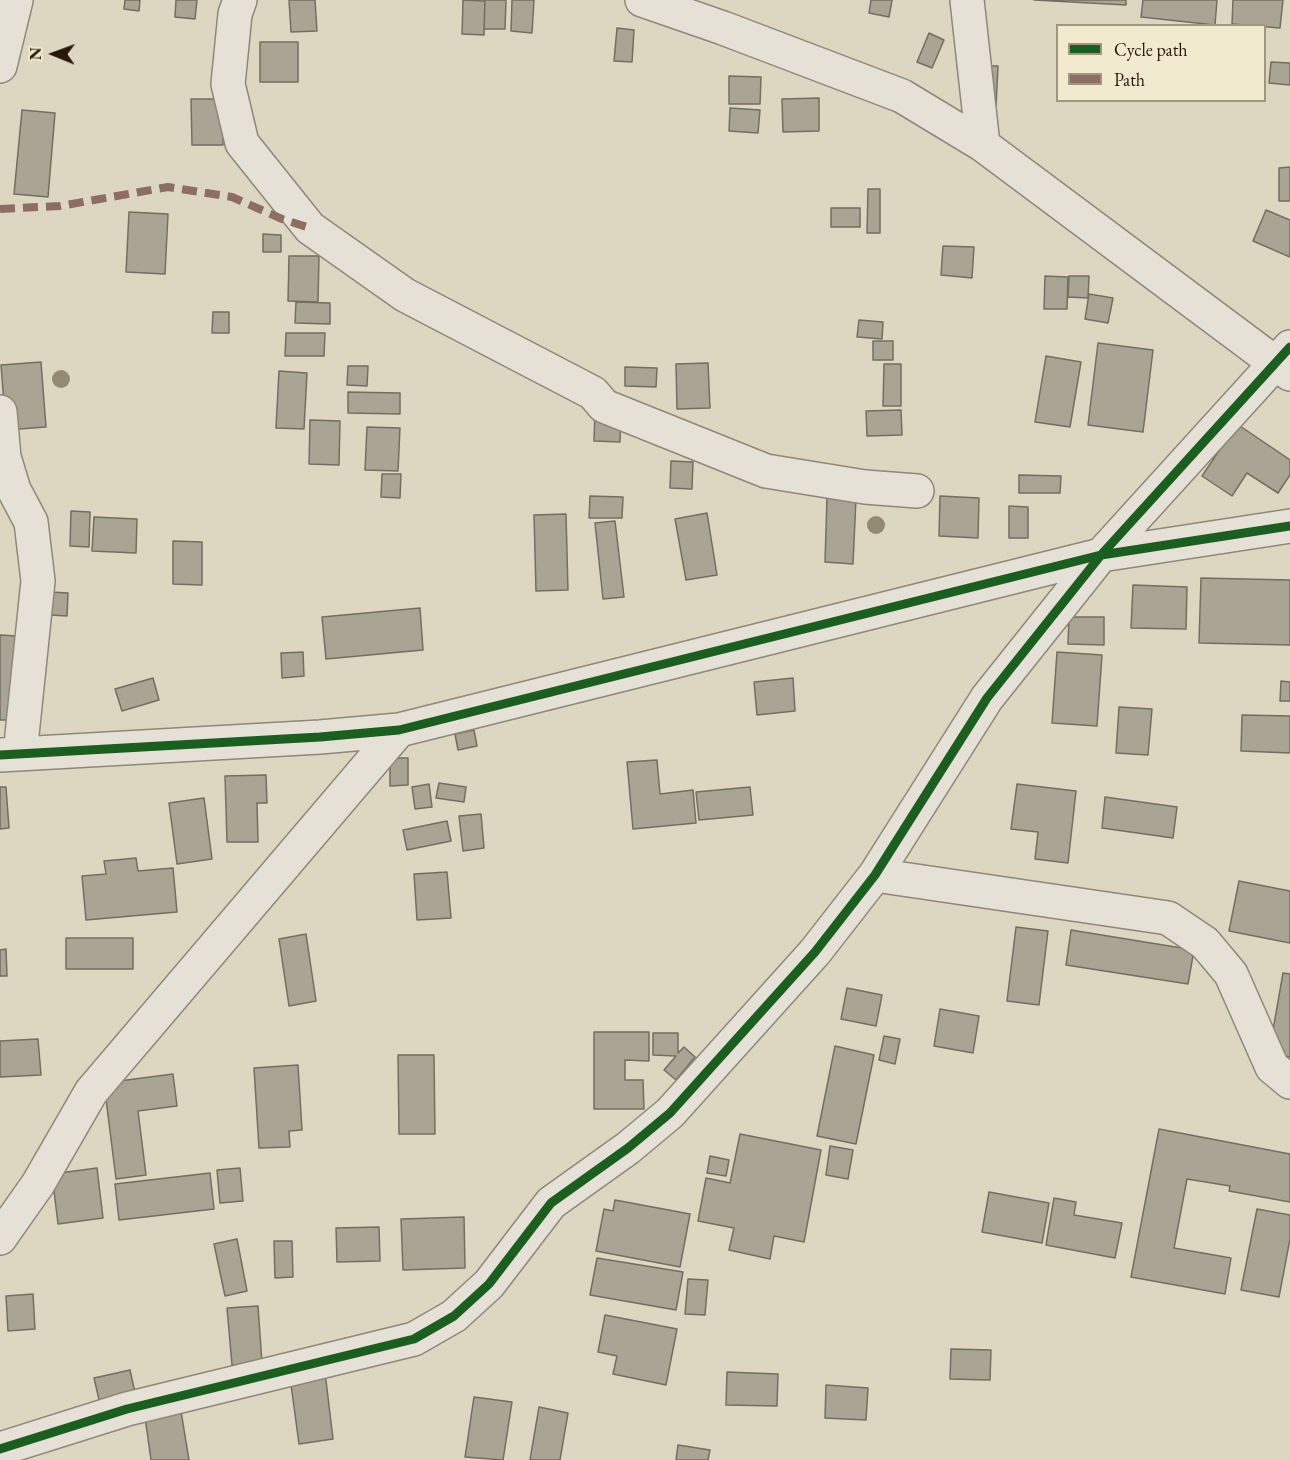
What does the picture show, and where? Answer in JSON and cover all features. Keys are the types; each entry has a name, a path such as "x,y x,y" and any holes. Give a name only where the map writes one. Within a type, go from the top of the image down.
{"street":[{"path":"0,66 16,0"},
{"path":"240,0 235,14 228,84 242,143 310,228 405,295 593,393 604,406 766,471 866,487 917,491"},
{"path":"0,1449 127,1409 414,1339 454,1316 489,1284 551,1203 628,1148 670,1113 814,952 875,875 987,698 1101,555 1285,362 983,145 902,96 642,0"},
{"path":"967,0 983,145"},
{"path":"0,412 7,488 32,522 38,581 10,754 321,737 399,730 1101,555 1290,526"},
{"path":"0,1238 38,1184 91,1092 399,730"},
{"path":"875,875 1168,918 1205,943 1231,974 1272,1067 1290,1082"}],"building":[{"path":"125,0 140,0 139,11 124,9"},
{"path":"176,0 197,0 195,19 175,17"},
{"path":"289,0 315,0 317,31 291,32"},
{"path":"463,0 485,1 484,35 462,34"},
{"path":"485,0 506,0 505,29 484,29"},
{"path":"512,0 534,0 532,33 511,31"},
{"path":"871,0 892,0 889,17 869,13"},
{"path":"1034,0 1126,0 1126,5"},
{"path":"1143,0 1217,0 1215,24 1141,17"},
{"path":"1233,0 1283,0 1280,28 1266,27 1266,24 1232,24"},
{"path":"617,28 634,30 632,62 614,61"},
{"path":"929,33 944,40 932,68 917,62"},
{"path":"260,42 298,42 298,82 260,82"},
{"path":"1271,62 1290,63 1290,85 1269,83"},
{"path":"985,66 998,66 996,107 983,106"},
{"path":"729,76 761,77 760,104 729,104"},
{"path":"819,98 819,131 783,132 782,99"},
{"path":"191,99 223,99 223,145 192,145"},
{"path":"730,108 760,110 758,133 729,131"},
{"path":"22,110 55,113 48,197 14,194"},
{"path":"1290,167 1290,201 1279,201 1279,168"},
{"path":"868,189 880,189 880,233 867,233"},
{"path":"831,208 860,208 860,227 831,227"},
{"path":"1266,210 1290,220 1290,257 1253,241"},
{"path":"129,212 168,214 165,274 126,272"},
{"path":"263,234 281,235 281,252 263,252"},
{"path":"943,246 974,247 972,278 941,275"},
{"path":"289,256 319,256 318,302 288,301"},
{"path":"1045,276 1068,277 1067,309 1044,309"},
{"path":"1069,276 1089,276 1088,298 1068,297"},
{"path":"1089,294 1113,298 1108,323 1085,319"},
{"path":"296,302 330,303 330,324 295,323"},
{"path":"213,312 229,312 229,333 212,333"},
{"path":"859,320 883,322 882,339 857,337"},
{"path":"286,333 325,333 324,356 285,356"},
{"path":"873,341 893,341 893,360 873,360"},
{"path":"1098,343 1153,350 1143,432 1088,425"},
{"path":"1046,356 1081,362 1070,427 1035,422"},
{"path":"41,362 46,427 6,430 1,365"},
{"path":"708,363 710,408 677,409 676,364"},
{"path":"884,364 901,364 901,406 883,406"},
{"path":"348,366 368,366 367,386 347,385"},
{"path":"625,367 657,368 656,387 625,386"},
{"path":"279,371 307,373 304,429 276,428"},
{"path":"348,392 400,393 400,414 348,413"},
{"path":"595,410 621,412 620,442 594,441"},
{"path":"901,410 902,435 867,436 866,411"},
{"path":"310,420 340,421 339,465 309,464"},
{"path":"1237,424 1290,460 1290,475 1278,493 1247,473 1232,496 1202,476"},
{"path":"367,427 400,428 398,471 365,470"},
{"path":"671,461 693,462 692,489 670,488"},
{"path":"382,474 401,474 400,498 381,497"},
{"path":"1019,475 1061,476 1060,493 1019,493"},
{"path":"590,496 623,497 622,518 589,518"},
{"path":"940,496 979,498 978,538 939,536"},
{"path":"827,497 856,498 853,564 825,562"},
{"path":"1009,506 1028,507 1028,538 1009,538"},
{"path":"71,511 90,512 89,547 70,546"},
{"path":"707,513 717,575 686,580 675,519"},
{"path":"566,514 568,590 536,591 534,515"},
{"path":"94,517 137,519 136,553 92,551"},
{"path":"615,521 624,597 603,599 595,523"},
{"path":"173,541 202,542 202,585 173,584"},
{"path":"1201,578 1290,580 1290,645 1199,643"},
{"path":"1133,585 1187,587 1186,629 1131,628"},
{"path":"51,592 68,593 67,616 50,615"},
{"path":"420,608 423,650 326,659 322,617"},
{"path":"1069,617 1104,617 1104,645 1068,644"},
{"path":"0,635 17,636 15,720 0,720"},
{"path":"303,652 304,676 282,678 281,653"},
{"path":"1057,652 1102,655 1097,726 1052,723"},
{"path":"153,678 159,700 122,711 115,689"},
{"path":"793,678 795,711 757,715 754,682"},
{"path":"1281,681 1290,682 1290,701 1280,701"},
{"path":"1119,707 1152,709 1148,755 1116,753"},
{"path":"1242,715 1290,716 1290,753 1241,751"},
{"path":"474,730 477,746 458,750 455,734"},
{"path":"390,758 408,758 408,785 390,786"},
{"path":"657,760 660,794 693,790 696,823 633,829 627,762"},
{"path":"266,775 267,803 257,803 258,842 227,842 225,776"},
{"path":"439,783 466,787 464,802 436,798"},
{"path":"429,784 432,807 415,809 412,787"},
{"path":"1017,784 1076,791 1068,863 1035,859 1038,832 1011,829"},
{"path":"0,787 6,787 9,828 0,829"},
{"path":"750,787 753,815 699,820 696,792"},
{"path":"1105,797 1177,807 1173,838 1102,828"},
{"path":"204,798 212,859 177,864 169,803"},
{"path":"481,814 484,848 463,851 459,816"},
{"path":"447,821 451,841 407,850 403,830"},
{"path":"136,858 138,871 173,868 177,912 86,920 82,876 106,874 104,861"},
{"path":"447,872 451,918 417,920 414,874"},
{"path":"1239,881 1290,891 1290,943 1229,931"},
{"path":"1016,927 1048,931 1039,1005 1007,1001"},
{"path":"1071,930 1194,950 1188,984 1066,965"},
{"path":"306,934 316,1001 289,1006 279,939"},
{"path":"66,938 133,938 133,969 66,969"},
{"path":"6,949 7,976 0,976 0,950"},
{"path":"1283,973 1290,974 1290,1057 1269,1053"},
{"path":"847,988 882,995 876,1026 841,1019"},
{"path":"940,1009 979,1016 973,1053 934,1046"},
{"path":"594,1032 649,1032 649,1061 625,1060 625,1080 643,1080 644,1109 594,1109"},
{"path":"653,1033 678,1033 678,1053 684,1047 695,1057 676,1080 664,1070 676,1056 653,1055"},
{"path":"884,1036 900,1039 895,1064 879,1060"},
{"path":"38,1039 41,1075 0,1077 0,1041"},
{"path":"835,1046 874,1055 856,1144 817,1136"},
{"path":"398,1055 434,1055 435,1134 399,1134"},
{"path":"298,1065 302,1130 289,1131 290,1147 259,1148 254,1068"},
{"path":"173,1074 177,1106 138,1111 146,1175 116,1179 104,1083"},
{"path":"1159,1129 1290,1154 1290,1202 1229,1191 1230,1186 1187,1179 1174,1248 1231,1258 1225,1294 1131,1277"},
{"path":"740,1134 821,1150 804,1242 774,1236 770,1259 729,1250 734,1228 698,1221 706,1178 730,1183"},
{"path":"830,1146 853,1150 848,1179 826,1175"},
{"path":"710,1156 729,1160 726,1176 707,1173"},
{"path":"97,1168 103,1218 58,1224 52,1174"},
{"path":"240,1168 243,1201 220,1203 217,1170"},
{"path":"210,1173 214,1209 119,1220 115,1184"},
{"path":"989,1192 1049,1203 1042,1243 982,1232"},
{"path":"1054,1198 1076,1202 1074,1215 1122,1223 1115,1258 1046,1245"},
{"path":"615,1200 690,1214 680,1267 596,1251 604,1209 613,1211"},
{"path":"1257,1209 1290,1215 1290,1239 1279,1297 1241,1290"},
{"path":"464,1217 465,1268 403,1270 401,1219"},
{"path":"379,1227 380,1261 337,1262 336,1228"},
{"path":"237,1239 247,1291 225,1296 214,1244"},
{"path":"274,1241 292,1241 293,1277 275,1278"},
{"path":"597,1258 683,1272 676,1310 590,1295"},
{"path":"688,1279 708,1280 705,1315 685,1314"},
{"path":"33,1294 35,1329 8,1331 6,1296"},
{"path":"258,1306 262,1363 232,1365 227,1308"},
{"path":"605,1315 677,1329 666,1385 613,1374 617,1356 598,1352"},
{"path":"951,1349 991,1350 990,1380 950,1379"},
{"path":"130,1370 136,1397 100,1404 94,1378"},
{"path":"325,1372 333,1439 299,1444 290,1377"},
{"path":"727,1372 778,1374 777,1406 726,1405"},
{"path":"826,1385 868,1388 866,1420 825,1418"},
{"path":"474,1397 512,1402 503,1460 465,1457"},
{"path":"539,1407 568,1413 560,1460 530,1460"},
{"path":"181,1411 189,1460 151,1460 145,1417"},
{"path":"678,1445 710,1450 708,1460 676,1460"}],"marked path":[{"path":"0,209 60,206 168,187 232,197 282,219 310,228"}],"cycle path":[{"path":"0,1449 127,1409 414,1339 454,1316 489,1284 551,1203 628,1148 670,1113 815,952 875,875 987,698 1101,555 1290,347"},
{"path":"0,755 320,737 399,730 1101,555 1290,526"}]}
